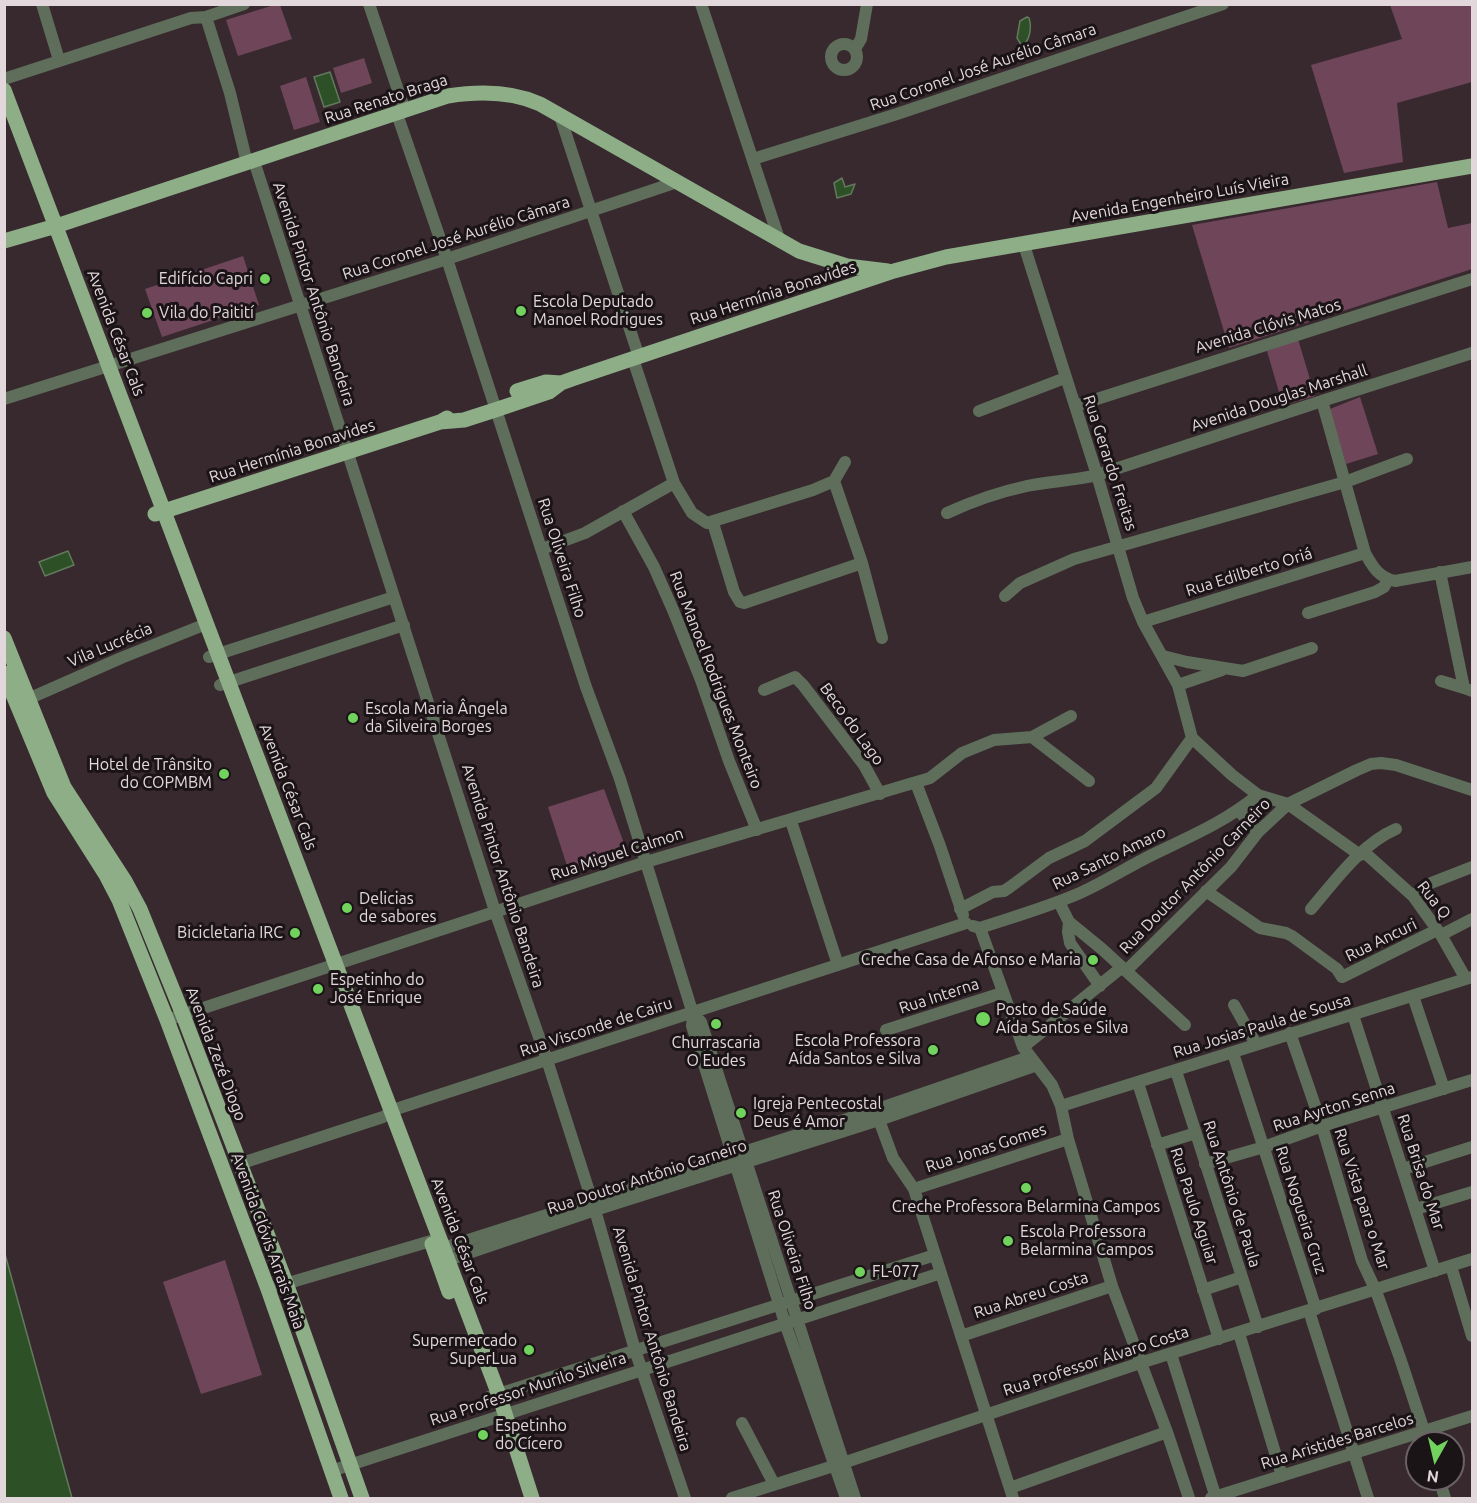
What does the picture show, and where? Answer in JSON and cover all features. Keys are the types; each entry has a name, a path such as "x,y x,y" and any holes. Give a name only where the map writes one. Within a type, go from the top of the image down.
{"main road":[{"name":"Avenida César Cals","path":"4,90 52,227 201,626 225,684 532,1498"},
{"name":"Rua Renato Braga","path":"4,241 448,96 492,92 532,101 561,116 780,242 821,260 894,272"},
{"name":"Avenida César Cals","path":"4,116 52,227"},
{"name":"Avenida Engenheiro Luís Vieira","path":"894,272 946,257 1473,166"},
{"name":"Rua Hermínia Bonavides","path":"159,513 440,422 464,420 493,405 549,392 561,382 894,272"},
{"name":"Avenida Zezé Diogo","path":"4,638 64,787 125,881 140,909 286,1283 362,1498"},
{"name":"Avenida Clóvis Arrais Maia","path":"4,673 54,793 116,893 167,1020 268,1289 341,1498"},
{"name":"Avenida César Cals","path":"501,1415 522,1498"}],"street":[{"path":"42,4 59,60"},
{"path":"4,79 191,18 206,17 244,4"},
{"name":"Rua Oliveira Filho","path":"369,4 493,405 586,687 620,778 693,1014 692,1026 717,1088 839,1464 855,1498"},
{"path":"701,4 780,242"},
{"path":"855,49 861,39 867,4"},
{"name":"Rua Coronel José Aurélio Câmara","path":"753,159 897,114 1224,4"},
{"name":"Avenida Pintor Antônio Bandeira","path":"206,17 251,162 301,305 495,911 547,1060 635,1350 685,1498"},
{"path":"561,116 674,483 692,513 707,523 713,523 834,481 845,462"},
{"name":"Rua Coronel José Aurélio Câmara","path":"4,399 447,259 677,182"},
{"name":"Rua Gerardo Freitas","path":"1024,244 1134,598 1143,622 1178,685 1192,738"},
{"name":"Avenida Clóvis Matos","path":"1074,406 1473,279"},
{"name":"Avenida Douglas Marshall","path":"947,513 990,495 1029,485 1076,480 1097,475 1322,400 1473,353"},
{"path":"979,411 1065,378"},
{"path":"1322,400 1365,553 1377,573 1388,580 1401,580 1473,567"},
{"path":"1005,596 1034,576 1074,559 1345,482 1407,459"},
{"path":"834,481 862,563 882,638"},
{"path":"542,549 585,533 674,483"},
{"name":"Rua Manoel Rodrigues Monteiro","path":"623,511 654,567 673,610 757,830"},
{"path":"713,523 734,592 740,602 744,603 862,563"},
{"name":"Rua Edilberto Oriá","path":"1143,622 1365,553"},
{"path":"1440,572 1468,690"},
{"path":"1308,613 1375,592 1384,588 1388,580"},
{"path":"213,656 394,597"},
{"path":"225,684 404,625"},
{"name":"Vila Lucrécia","path":"28,699 201,626"},
{"path":"1163,656 1226,669 1250,670 1312,648"},
{"path":"1178,685 1226,669"},
{"name":"Beco do Lago","path":"764,690 795,677 864,765 880,794"},
{"path":"1442,681 1468,690"},
{"name":"Rua Miguel Calmon","path":"167,1020 646,862 916,783 930,778 962,753 989,742 1032,737 1071,716"},
{"path":"1032,737 1089,781"},
{"path":"960,909 993,892 1004,891 1048,858 1085,841 1127,811 1156,788 1192,738 1232,775 1258,795"},
{"name":"Rua Doutor Antônio Carneiro","path":"268,1289 286,1283 439,1253 529,1226 875,1115 1030,1056 1100,986 1123,969 1231,867 1258,832 1288,804 1357,770 1371,764 1381,763 1396,765 1473,790"},
{"path":"916,783 966,923 980,928 1002,993 1030,1056 1052,1085 1061,1106 1068,1138 1112,1286 1167,1432 1189,1498"},
{"name":"Rua Q","path":"1258,795 1288,804 1362,854 1413,896 1471,978"},
{"name":"Rua Santo Amaro","path":"980,928 1059,902 1107,880 1152,855 1204,831 1258,795"},
{"path":"1238,810 1258,832"},
{"path":"791,821 838,965"},
{"path":"1311,909 1362,854 1386,834 1396,829"},
{"path":"1413,896 1431,883 1473,867"},
{"name":"Rua Ancuri","path":"1206,891 1260,928 1292,936 1337,969 1342,977 1473,918"},
{"path":"1059,902 1069,922 1185,1025"},
{"path":"1069,922 1070,943 1100,986"},
{"name":"Rua Visconde de Cairu","path":"239,1164 547,1060 966,923"},
{"name":"Rua Josias Paula de Sousa","path":"1061,1106 1471,978"},
{"name":"Rua Interna","path":"886,1030 1002,993"},
{"path":"1413,996 1444,1089"},
{"path":"1234,1005 1256,1044"},
{"name":"Rua Brisa do Mar","path":"1353,1015 1435,1271"},
{"name":"Rua Vista para o Mar","path":"1290,1034 1322,1126 1362,1261 1376,1291 1424,1431"},
{"name":"Rua Nogueira Cruz","path":"1233,1053 1264,1147 1353,1454 1368,1498"},
{"name":"Rua Antônio de Paula","path":"1176,1071 1258,1328"},
{"name":"Rua Ayrton Senna","path":"1206,1164 1473,1080"},
{"name":"Rua Paulo Aguiar","path":"1138,1083 1219,1339"},
{"path":"875,1115 893,1158 914,1189 1012,1493 1167,1432"},
{"path":"1157,1145 1196,1133"},
{"name":"Rua Jonas Gomes","path":"914,1189 1068,1138"},
{"path":"1403,1169 1473,1147"},
{"path":"1416,1209 1473,1192"},
{"name":"Rua Professor Murilo Silveira","path":"494,1396 935,1255"},
{"name":"Rua Professor Álvaro Costa","path":"732,1498 1140,1363 1239,1334 1473,1259"},
{"path":"1451,1266 1473,1336"},
{"name":"Rua Professor Murilo Silveira","path":"331,1471 940,1273"},
{"path":"1203,1290 1242,1278"},
{"name":"Rua Abreu Costa","path":"961,1336 1112,1286"},
{"path":"1239,1334 1282,1476"},
{"path":"1171,1354 1214,1498"},
{"name":"Rua Aristides Barcelos","path":"1439,1431 1473,1416"},
{"path":"742,1423 774,1484"},
{"name":"Rua Aristides Barcelos","path":"1214,1498 1353,1454 1405,1442"},
{"name":"Rua Oliveira Filho","path":"839,1464 846,1498"}],"shaded area":[{"path":"280,5 292,39 238,56 226,20"},
{"path":"1390,5 1472,5 1472,82 1397,103 1403,162 1344,173 1311,65 1402,39"},
{"path":"1027,17 1030,22 1030,34 1022,46 1017,38 1020,21"},
{"path":"364,58 372,83 341,93 333,68"},
{"path":"330,72 340,102 324,107 314,77"},
{"path":"306,77 320,122 294,130 280,86"},
{"path":"842,178 845,187 855,184 851,194 837,198 834,183"},
{"path":"1437,182 1448,228 1472,223 1472,269 1229,348 1192,225"},
{"path":"243,256 259,305 162,337 145,289"},
{"path":"1298,339 1315,396 1283,406 1267,351"},
{"path":"1360,397 1378,454 1346,464 1330,409"},
{"path":"68,551 74,565 45,576 39,562"},
{"path":"604,789 629,857 570,875 548,807"},
{"path":"5,1254 72,1498 5,1498"},
{"path":"225,1260 262,1375 201,1394 163,1282"}],"place":[{"name":"Edifício Capri","path":"265,279"},
{"name":"Escola Deputado Manoel Rodrigues","path":"521,311"},
{"name":"Vila do Paitití","path":"147,313"},
{"name":"Escola Maria Ângela da Silveira Borges","path":"353,718"},
{"name":"Hotel de Trânsito do COPMBM","path":"224,774"},
{"name":"Delicias de sabores","path":"347,908"},
{"name":"Bicicletaria IRC","path":"295,933"},
{"name":"Creche Casa de Afonso e Maria","path":"1093,960"},
{"name":"Espetinho do José Enrique","path":"318,989"},
{"name":"Posto de Saúde Aída Santos e Silva","path":"983,1019"},
{"name":"Churrascaria O Eudes","path":"716,1024"},
{"name":"Escola Professora Aída Santos e Silva","path":"933,1050"},
{"name":"Igreja Pentecostal Deus é Amor","path":"741,1113"},
{"name":"Creche Professora Belarmina Campos","path":"1026,1188"},
{"name":"Escola Professora Belarmina Campos","path":"1008,1241"},
{"name":"FL-077","path":"860,1272"},
{"name":"Supermercado SuperLua","path":"529,1350"},
{"name":"Espetinho do Cícero","path":"483,1435"}]}
